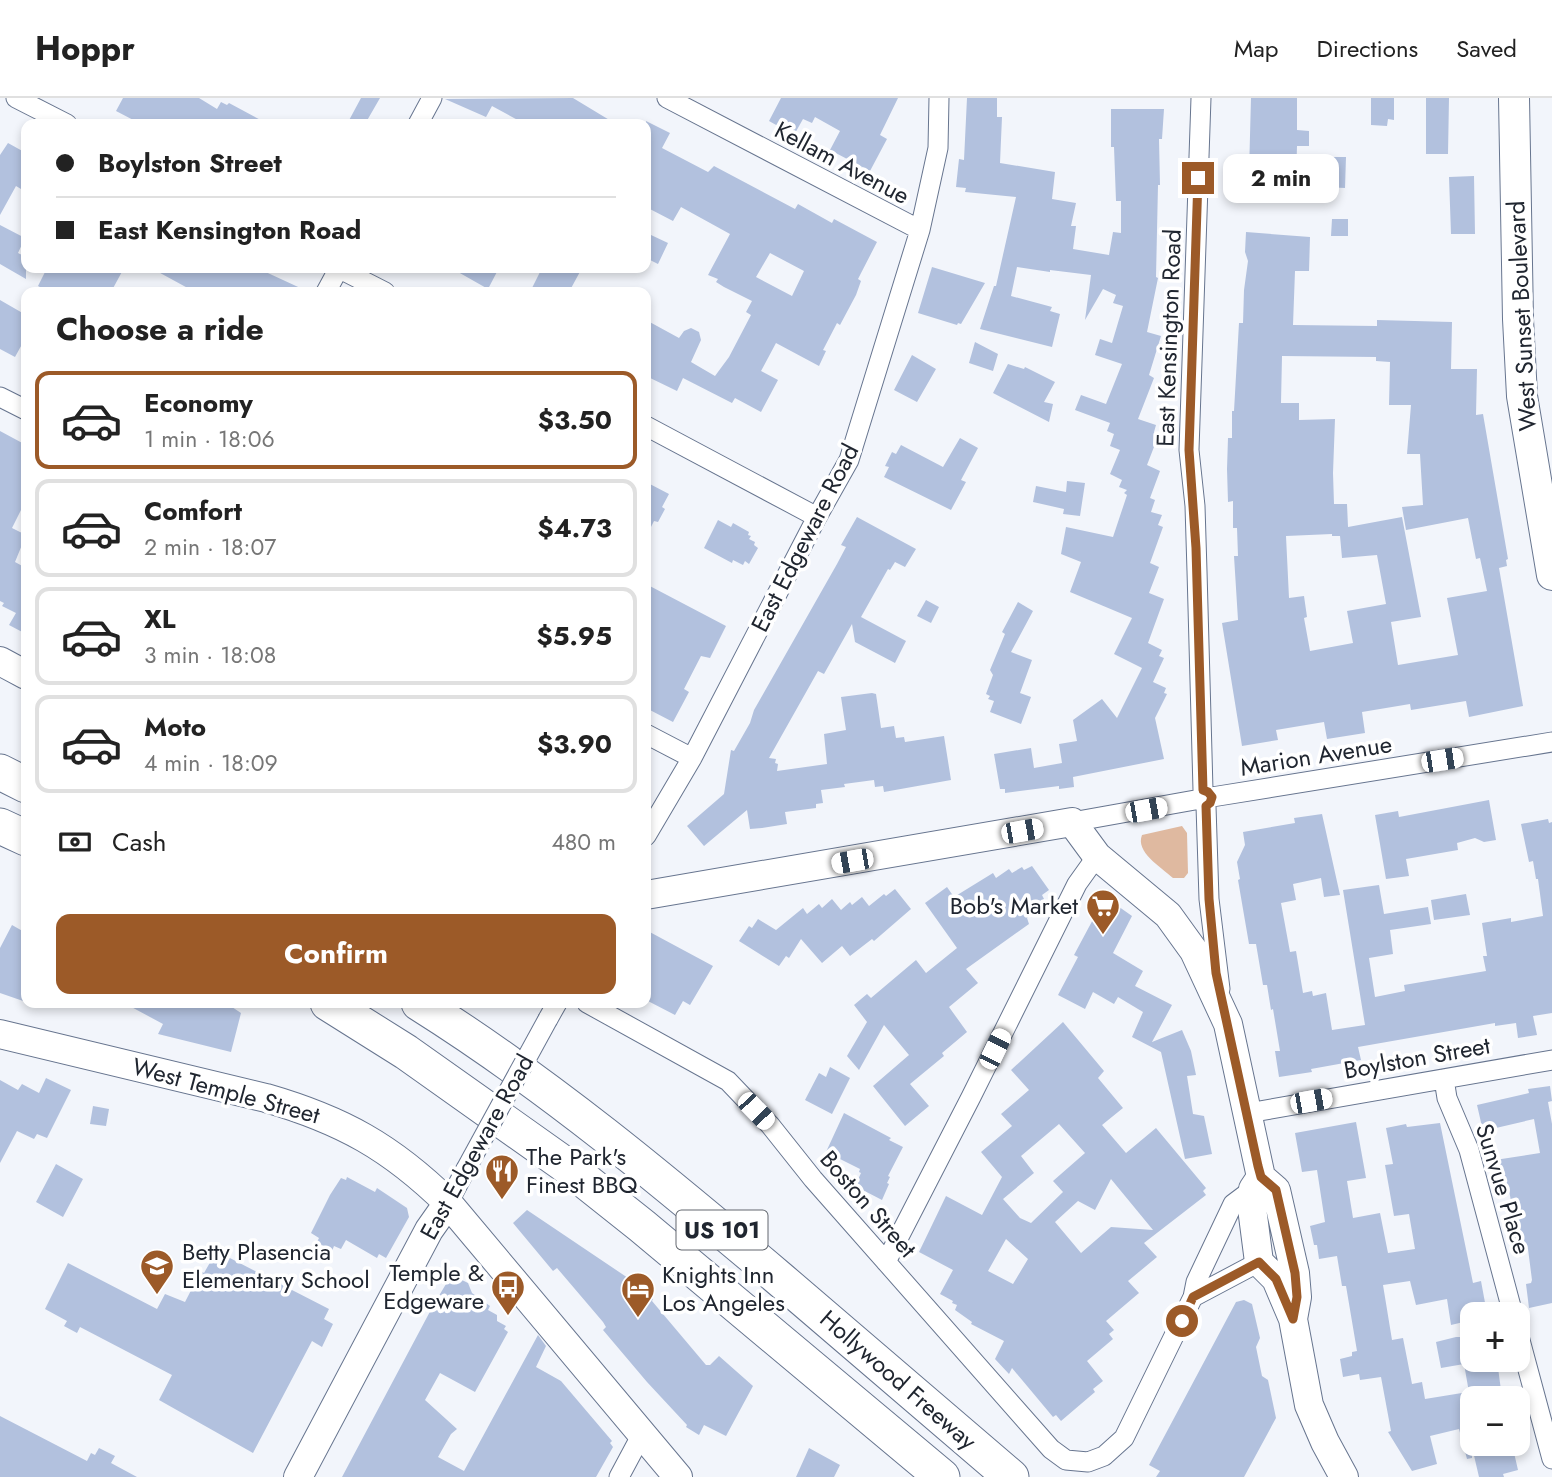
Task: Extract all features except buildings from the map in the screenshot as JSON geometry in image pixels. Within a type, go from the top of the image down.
[{"type":"highway","points":[[0,772],[21,782]]},
{"type":"highway","points":[[0,826],[21,836]]},
{"type":"highway","name":"Hollywood Freeway","points":[[336,1008],[428,1067],[564,1164],[942,1477]]},
{"type":"highway","name":"Hollywood Freeway","points":[[426,1008],[562,1103],[673,1189],[1011,1477]]},
{"type":"main road","name":"West Sunset Boulevard","points":[[1514,98],[1522,396],[1552,575]]},
{"type":"street","points":[[16,98],[57,119]]},
{"type":"street","points":[[421,119],[432,98]]},
{"type":"street","name":"Kellam Avenue","points":[[667,98],[920,230]]},
{"type":"street","name":"East Edgeware Road","points":[[651,828],[692,758],[849,460],[920,230],[938,148],[939,98]]},
{"type":"street","name":"East Kensington Road","points":[[1201,98],[1189,450],[1197,559],[1209,899],[1216,973],[1228,1024]]},
{"type":"street","points":[[349,273],[375,287]]},
{"type":"street","points":[[0,397],[21,408]]},
{"type":"street","points":[[651,429],[817,517]]},
{"type":"street","points":[[0,661],[21,672]]},
{"type":"street","points":[[651,737],[692,758]]},
{"type":"street","name":"Marion Avenue","points":[[1072,822],[1552,742]]},
{"type":"street","points":[[651,894],[1072,822],[1097,856],[1168,915],[1194,951],[1228,1024],[1248,1113],[1257,1183],[1252,1208],[1259,1262],[1276,1279],[1293,1319],[1309,1405],[1344,1477]]},
{"type":"street","points":[[886,1262],[1077,884],[1097,856]]},
{"type":"street","name":"Boston Street","points":[[596,1008],[728,1082],[770,1125],[813,1179],[1051,1449],[1066,1460],[1088,1462],[1104,1456],[1124,1438],[1193,1297]]},
{"type":"street","name":"East Edgeware Road","points":[[298,1477],[429,1230],[447,1203],[553,1011]]},
{"type":"street","name":"West Temple Street","points":[[0,1034],[266,1098],[320,1115],[362,1135],[392,1154],[447,1203],[678,1477]]},
{"type":"street","name":"Boylston Street","points":[[1248,1113],[1552,1060]]},
{"type":"street","name":"Sunvue Place","points":[[1444,1079],[1447,1098],[1469,1150],[1510,1302]]},
{"type":"street","points":[[1193,1297],[1196,1282],[1233,1204],[1257,1183]]},
{"type":"street","points":[[1257,1183],[1276,1190],[1295,1273],[1297,1297],[1293,1319]]},
{"type":"street","points":[[1193,1297],[1259,1262]]},
{"type":"street","points":[[1529,1372],[1552,1459]]},
{"type":"street","points":[[619,1477],[642,1434]]},
{"type":"shaded area","points":[[1182,826],[1187,833],[1188,873],[1184,878],[1173,878],[1150,859],[1142,847],[1142,835]]},
{"type":"place","name":"Bob's Market","points":[[1103,936]]},
{"type":"place","name":"The Park's Finest BBQ","points":[[502,1201]]},
{"type":"place","name":"Betty Plasencia Elementary School","points":[[157,1296]]},
{"type":"place","name":"Temple & Edgeware","points":[[508,1317]]},
{"type":"place","name":"Knights Inn Los Angeles","points":[[638,1319]]},
{"type":"route","points":[[1182,1321],[1193,1297],[1259,1262],[1276,1279],[1293,1319],[1297,1297],[1295,1273],[1276,1190],[1261,1177],[1258,1166],[1216,973],[1209,899],[1206,806],[1212,797],[1203,790],[1195,506],[1189,450],[1198,178]]}]
